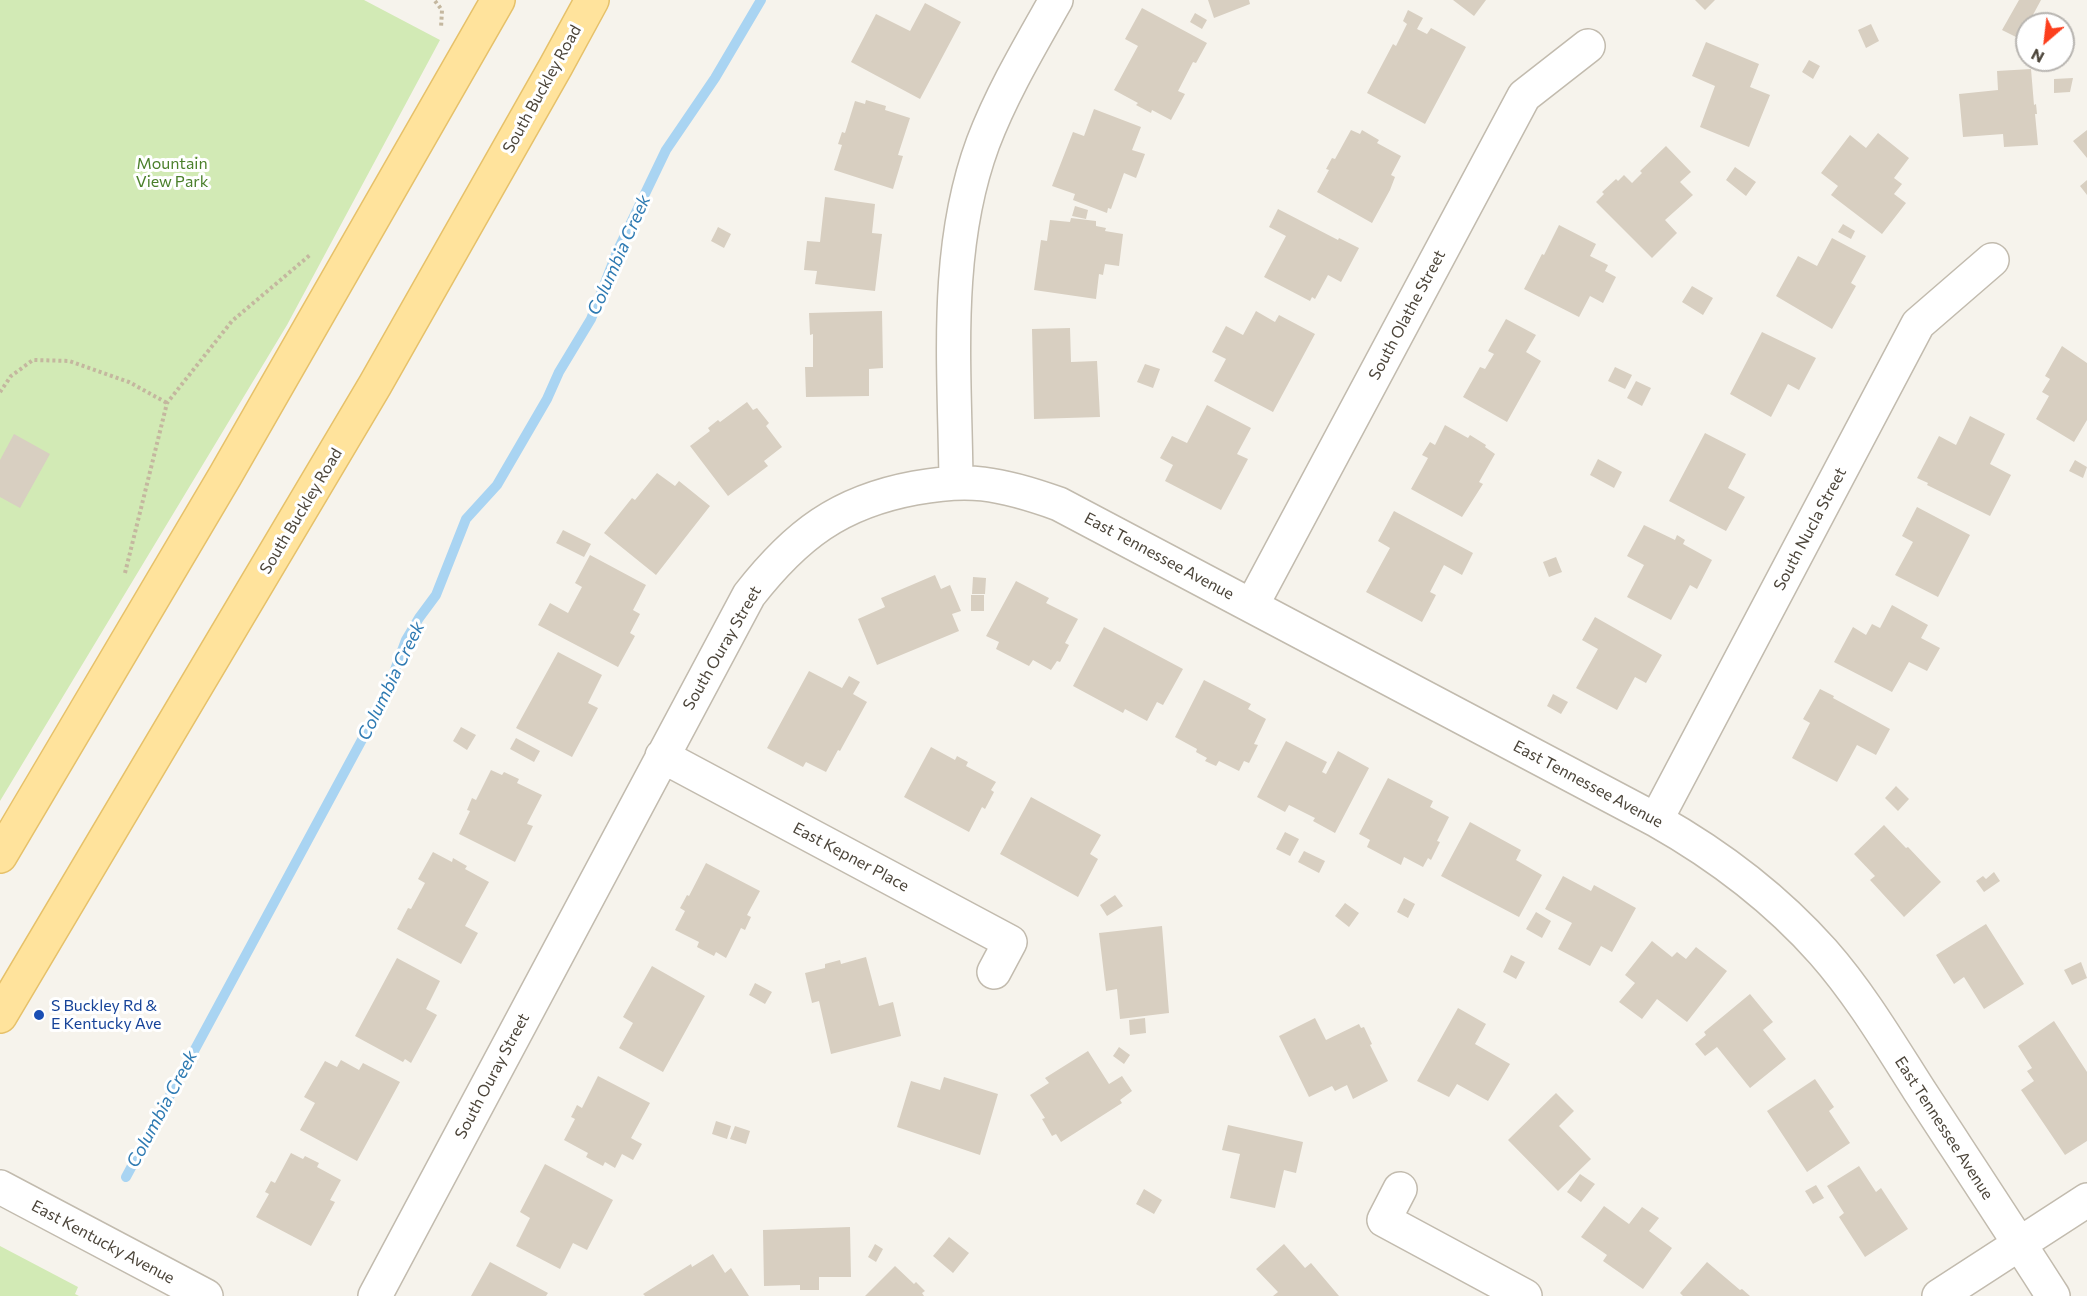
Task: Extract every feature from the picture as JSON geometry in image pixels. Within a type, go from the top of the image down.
[{"type":"main road","points":[[0,856],[225,476],[497,0]]},
{"type":"main road","name":"South Buckley Road","points":[[0,1016],[375,385],[592,0]]},
{"type":"street","points":[[956,483],[954,288],[963,215],[983,143],[1009,86],[1056,0]]},
{"type":"street","name":"South Olathe Street","points":[[1252,605],[1524,96],[1588,46]]},
{"type":"street","name":"South Nucla Street","points":[[1656,820],[1918,324],[1992,260]]},
{"type":"street","name":"East Tennessee Avenue","points":[[956,483],[982,484],[1021,491],[1059,504],[1656,820],[1734,869],[1781,908],[1824,953],[1873,1018],[2053,1296]]},
{"type":"street","name":"South Ouray Street","points":[[375,1296],[749,595],[774,563],[803,537],[836,514],[885,494],[937,484],[956,483]]},
{"type":"street","name":"East Kepner Place","points":[[662,756],[1010,942],[994,972]]},
{"type":"street","name":"East Kentucky Avenue","points":[[0,1187],[206,1296]]},
{"type":"street","points":[[1400,1189],[1384,1220],[1525,1296]]},
{"type":"street","points":[[1939,1296],[2087,1200]]},
{"type":"path","points":[[435,1],[442,10],[442,27],[436,37]]},
{"type":"path","points":[[122,580],[129,562],[167,403],[232,321],[309,256],[315,248]]},
{"type":"path","points":[[0,392],[10,376],[33,360],[69,361],[129,381],[167,403]]},
{"type":"green space","name":"Mountain View Park","points":[[0,0],[364,0],[440,40],[287,325],[0,801]]},
{"type":"green space","points":[[0,1246],[78,1287],[75,1294],[79,1296],[0,1296]]},
{"type":"building","points":[[1208,0],[1249,0],[1250,4],[1214,18]]},
{"type":"building","points":[[1453,0],[1486,0],[1474,16]]},
{"type":"building","points":[[1695,0],[1715,0],[1705,10]]},
{"type":"building","points":[[2019,0],[2041,0],[2035,12],[2015,12],[2015,36],[2002,30]]},
{"type":"building","points":[[925,3],[961,22],[920,99],[851,62],[876,14],[910,31]]},
{"type":"building","points":[[1142,8],[1207,43],[1196,63],[1193,62],[1178,91],[1185,94],[1171,120],[1152,110],[1151,113],[1114,90],[1138,46],[1125,39]]},
{"type":"building","points":[[1408,10],[1423,18],[1417,29],[1427,34],[1431,28],[1466,47],[1425,124],[1367,93],[1393,44],[1396,46],[1407,24],[1403,21]]},
{"type":"building","points":[[1195,13],[1207,20],[1202,29],[1190,22]]},
{"type":"building","points":[[1871,24],[1879,41],[1866,48],[1858,30]]},
{"type":"building","points":[[1706,42],[1759,64],[1750,87],[1770,95],[1749,147],[1700,127],[1715,86],[1692,76]]},
{"type":"building","points":[[1809,60],[1820,66],[1813,79],[1802,72]]},
{"type":"building","points":[[1997,71],[2031,72],[2037,114],[2035,114],[2038,145],[2004,147],[2003,134],[1963,137],[1959,94],[1998,90]]},
{"type":"building","points":[[2073,78],[2070,92],[2054,93],[2054,79]]},
{"type":"building","points":[[866,100],[886,106],[885,110],[910,118],[898,155],[903,156],[893,189],[834,170],[842,145],[838,144],[842,132],[845,133],[855,101],[865,104]]},
{"type":"building","points":[[1094,109],[1141,127],[1132,150],[1145,154],[1136,178],[1124,173],[1111,209],[1108,208],[1107,213],[1073,200],[1075,194],[1052,186],[1073,132],[1084,136]]},
{"type":"building","points":[[1351,130],[1360,134],[1362,130],[1379,140],[1377,143],[1401,156],[1391,175],[1395,177],[1390,190],[1372,223],[1317,192],[1329,170],[1326,169],[1332,158],[1335,159]]},
{"type":"building","points":[[2087,130],[2087,158],[2073,141]]},
{"type":"building","points":[[1878,133],[1909,158],[1894,178],[1902,184],[1894,194],[1906,203],[1882,234],[1831,195],[1838,186],[1821,173],[1850,135],[1866,148]]},
{"type":"building","points":[[1666,146],[1691,172],[1680,182],[1693,195],[1665,220],[1677,233],[1652,258],[1596,202],[1604,194],[1602,192],[1616,179],[1618,181],[1624,175],[1632,183],[1642,173],[1640,171]]},
{"type":"building","points":[[1735,167],[1756,182],[1746,196],[1726,180]]},
{"type":"building","points":[[2087,180],[2087,195],[2080,186]]},
{"type":"building","points":[[825,197],[875,204],[872,233],[882,234],[875,291],[815,284],[817,271],[804,270],[807,241],[820,242]]},
{"type":"building","points":[[1075,206],[1088,210],[1086,219],[1072,216]]},
{"type":"building","points":[[1278,209],[1338,240],[1339,238],[1359,248],[1341,282],[1328,275],[1315,299],[1312,297],[1310,301],[1264,277],[1286,236],[1269,227]]},
{"type":"building","points":[[1071,218],[1096,221],[1096,226],[1106,228],[1105,231],[1123,234],[1119,266],[1105,264],[1103,275],[1099,274],[1096,299],[1034,290],[1041,240],[1047,241],[1050,220],[1070,222]]},
{"type":"building","points":[[1843,224],[1855,231],[1851,239],[1838,232]]},
{"type":"building","points":[[1559,225],[1596,244],[1590,256],[1608,265],[1605,271],[1616,277],[1603,303],[1590,296],[1579,317],[1524,289]]},
{"type":"building","points":[[718,227],[731,234],[724,248],[711,241]]},
{"type":"building","points":[[1832,238],[1866,256],[1851,283],[1856,286],[1832,329],[1776,296],[1798,256],[1817,266]]},
{"type":"building","points":[[1692,286],[1713,298],[1703,315],[1682,302]]},
{"type":"building","points":[[882,311],[883,368],[869,369],[869,396],[806,397],[805,367],[813,367],[813,334],[810,335],[809,313]]},
{"type":"building","points":[[1256,311],[1275,322],[1279,315],[1315,334],[1273,412],[1214,381],[1226,359],[1212,352],[1226,326],[1243,335]]},
{"type":"building","points":[[1506,319],[1536,335],[1526,352],[1541,361],[1507,422],[1463,397],[1480,367],[1485,369],[1494,354],[1488,351]]},
{"type":"building","points":[[1070,328],[1071,362],[1097,361],[1100,417],[1034,419],[1032,329]]},
{"type":"building","points":[[1762,332],[1816,358],[1799,390],[1788,384],[1771,417],[1730,394]]},
{"type":"building","points":[[2062,346],[2087,363],[2087,420],[2074,442],[2036,419],[2049,396],[2042,392],[2050,379],[2045,376]]},
{"type":"building","points":[[1145,364],[1160,369],[1153,388],[1137,382]]},
{"type":"building","points":[[1615,367],[1632,375],[1625,389],[1608,381]]},
{"type":"building","points":[[1636,381],[1651,388],[1642,406],[1627,398]]},
{"type":"building","points":[[747,402],[753,410],[757,408],[769,423],[766,426],[782,447],[764,461],[768,466],[728,496],[690,446],[710,431],[708,428],[718,420],[720,422]]},
{"type":"building","points":[[1207,405],[1251,428],[1237,454],[1248,459],[1221,510],[1165,481],[1173,465],[1160,458],[1172,436],[1187,443]]},
{"type":"building","points":[[1970,416],[2005,434],[1990,464],[2011,475],[1990,516],[1917,478],[1939,436],[1956,445]]},
{"type":"building","points":[[1445,425],[1468,438],[1470,435],[1495,454],[1479,482],[1483,484],[1462,517],[1411,489],[1428,458],[1422,455],[1430,442],[1435,445]]},
{"type":"building","points":[[1705,433],[1746,454],[1728,488],[1745,497],[1726,531],[1669,501]]},
{"type":"building","points":[[14,434],[50,454],[20,508],[0,497],[0,460]]},
{"type":"building","points":[[1598,459],[1622,472],[1614,488],[1590,475]]},
{"type":"building","points":[[2075,460],[2087,467],[2083,478],[2069,471]]},
{"type":"building","points":[[657,473],[675,486],[679,481],[710,506],[656,575],[604,533],[632,498],[635,500]]},
{"type":"building","points":[[1917,507],[1970,535],[1938,597],[1895,575],[1913,542],[1902,536]]},
{"type":"building","points":[[1394,511],[1473,553],[1462,575],[1444,565],[1430,592],[1436,595],[1422,622],[1366,592],[1390,548],[1378,541]]},
{"type":"building","points":[[1644,525],[1675,540],[1677,535],[1685,540],[1683,544],[1712,560],[1697,589],[1690,585],[1671,620],[1627,597],[1644,565],[1627,556]]},
{"type":"building","points":[[563,530],[591,544],[584,557],[556,543]]},
{"type":"building","points":[[590,555],[646,585],[633,610],[640,614],[630,633],[635,636],[618,667],[538,625],[550,603],[568,613],[582,587],[575,583]]},
{"type":"building","points":[[1556,557],[1562,572],[1549,577],[1543,562]]},
{"type":"building","points":[[935,575],[941,589],[950,585],[961,611],[952,614],[959,631],[877,665],[858,619],[885,607],[881,598]]},
{"type":"building","points":[[973,577],[986,578],[985,594],[972,594]]},
{"type":"building","points":[[1016,581],[1049,598],[1046,603],[1078,619],[1065,643],[1069,645],[1060,662],[1057,661],[1051,670],[1033,660],[1029,666],[996,649],[999,642],[986,636]]},
{"type":"building","points":[[971,595],[984,595],[984,611],[971,611]]},
{"type":"building","points":[[1892,605],[1928,625],[1921,638],[1940,648],[1927,671],[1909,662],[1892,692],[1834,662],[1853,627],[1866,635],[1872,624],[1880,628]]},
{"type":"building","points":[[1595,617],[1662,655],[1646,683],[1635,677],[1617,710],[1576,688],[1598,649],[1582,640]]},
{"type":"building","points":[[1104,627],[1183,669],[1163,705],[1157,702],[1147,721],[1125,709],[1123,713],[1073,686]]},
{"type":"building","points":[[558,652],[602,675],[588,703],[598,708],[572,757],[516,728]]},
{"type":"building","points":[[809,671],[842,688],[849,676],[860,682],[853,694],[867,702],[826,772],[806,762],[803,767],[767,748]]},
{"type":"building","points":[[1204,680],[1251,704],[1248,709],[1266,719],[1254,744],[1258,745],[1249,763],[1244,761],[1239,771],[1219,761],[1216,766],[1205,761],[1207,758],[1196,752],[1197,749],[1175,737]]},
{"type":"building","points":[[1820,689],[1890,729],[1876,755],[1857,745],[1837,782],[1792,758],[1810,723],[1803,719]]},
{"type":"building","points":[[1553,694],[1568,702],[1561,714],[1547,706]]},
{"type":"building","points":[[461,727],[476,735],[467,750],[453,741]]},
{"type":"building","points":[[516,738],[540,751],[534,762],[510,749]]},
{"type":"building","points":[[1286,741],[1327,762],[1322,772],[1326,774],[1338,751],[1369,768],[1335,833],[1313,821],[1315,818],[1289,805],[1285,812],[1257,797]]},
{"type":"building","points":[[931,747],[955,760],[957,756],[968,762],[966,766],[996,782],[991,790],[994,792],[985,809],[982,807],[969,832],[904,797]]},
{"type":"building","points":[[491,770],[502,775],[504,772],[519,779],[517,783],[542,795],[527,824],[533,826],[515,862],[459,834],[470,811],[467,810],[472,798],[476,800]]},
{"type":"building","points":[[1388,778],[1433,801],[1430,807],[1449,817],[1437,841],[1440,842],[1431,860],[1428,858],[1423,867],[1404,857],[1401,865],[1367,847],[1370,840],[1359,834]]},
{"type":"building","points":[[1896,786],[1909,799],[1898,811],[1885,798]]},
{"type":"building","points":[[1031,797],[1101,835],[1090,854],[1098,859],[1078,897],[1000,854]]},
{"type":"building","points":[[1470,822],[1521,850],[1516,860],[1542,875],[1519,917],[1441,876]]},
{"type":"building","points":[[1884,825],[1941,882],[1904,917],[1870,880],[1875,876],[1854,854]]},
{"type":"building","points":[[1285,832],[1299,839],[1290,856],[1276,849]]},
{"type":"building","points":[[1304,851],[1325,861],[1319,873],[1298,862]]},
{"type":"building","points":[[433,852],[452,862],[453,858],[467,866],[465,869],[489,882],[465,926],[478,933],[461,964],[397,929],[425,883],[418,879]]},
{"type":"building","points":[[706,863],[760,891],[747,915],[751,917],[745,930],[741,928],[726,958],[716,952],[714,956],[697,947],[699,942],[675,930],[685,911],[680,908]]},
{"type":"building","points":[[1994,872],[2000,881],[1984,892],[1976,881],[1983,876],[1986,879]]},
{"type":"building","points":[[1563,876],[1591,891],[1594,885],[1636,908],[1612,952],[1601,946],[1590,966],[1558,949],[1572,923],[1545,909]]},
{"type":"building","points":[[1115,895],[1123,906],[1107,916],[1100,905]]},
{"type":"building","points":[[1404,898],[1415,904],[1408,918],[1397,912]]},
{"type":"building","points":[[1345,903],[1359,913],[1349,927],[1335,916]]},
{"type":"building","points":[[1536,912],[1551,921],[1542,938],[1526,929]]},
{"type":"building","points":[[1986,924],[2024,984],[1984,1009],[1964,977],[1954,984],[1936,955]]},
{"type":"building","points":[[1162,926],[1169,1013],[1120,1019],[1117,989],[1106,991],[1099,933]]},
{"type":"building","points":[[1652,941],[1672,957],[1677,952],[1686,959],[1696,947],[1727,971],[1687,1022],[1657,999],[1642,1019],[1619,1002],[1635,983],[1625,975]]},
{"type":"building","points":[[1511,955],[1525,962],[1516,979],[1503,972]]},
{"type":"building","points":[[866,957],[879,1006],[893,1002],[901,1036],[831,1054],[819,1001],[812,1003],[805,973],[825,968],[825,964],[840,960],[841,964]]},
{"type":"building","points":[[397,958],[440,981],[426,1009],[437,1015],[411,1063],[405,1059],[403,1062],[355,1036]]},
{"type":"building","points":[[2081,962],[2087,978],[2072,985],[2064,970]]},
{"type":"building","points":[[652,966],[705,996],[663,1072],[619,1048],[633,1023],[623,1017]]},
{"type":"building","points":[[755,983],[772,992],[765,1004],[749,995]]},
{"type":"building","points":[[1750,994],[1773,1022],[1763,1030],[1786,1059],[1750,1088],[1717,1047],[1705,1056],[1695,1044],[1706,1035],[1704,1032]]},
{"type":"building","points":[[1458,1008],[1486,1024],[1475,1044],[1510,1064],[1488,1101],[1457,1084],[1449,1097],[1417,1081]]},
{"type":"building","points":[[1145,1018],[1146,1033],[1130,1035],[1129,1020]]},
{"type":"building","points":[[1315,1018],[1326,1040],[1359,1024],[1361,1028],[1364,1027],[1372,1044],[1370,1045],[1388,1081],[1353,1099],[1347,1085],[1335,1091],[1332,1086],[1309,1097],[1279,1036]]},
{"type":"building","points":[[2054,1021],[2087,1072],[2087,1141],[2065,1155],[2021,1090],[2034,1081],[2027,1071],[2032,1068],[2018,1046]]},
{"type":"building","points":[[1119,1047],[1130,1055],[1124,1064],[1113,1056]]},
{"type":"building","points":[[1088,1051],[1109,1084],[1122,1076],[1132,1091],[1120,1100],[1122,1103],[1061,1142],[1056,1134],[1052,1136],[1042,1119],[1045,1118],[1030,1095],[1049,1083],[1045,1078]]},
{"type":"building","points":[[341,1060],[359,1070],[363,1063],[400,1082],[357,1161],[300,1130],[315,1103],[304,1097],[325,1061],[337,1067]]},
{"type":"building","points":[[598,1076],[650,1103],[631,1138],[642,1144],[633,1160],[622,1154],[615,1168],[605,1162],[603,1166],[586,1157],[588,1153],[564,1140],[575,1119],[571,1117],[577,1105],[582,1108]]},
{"type":"building","points":[[944,1077],[998,1094],[980,1155],[897,1127],[911,1081],[940,1090]]},
{"type":"building","points":[[1815,1079],[1834,1107],[1829,1111],[1850,1143],[1807,1172],[1767,1111]]},
{"type":"building","points":[[1556,1093],[1574,1111],[1559,1126],[1591,1159],[1558,1191],[1508,1140]]},
{"type":"building","points":[[716,1121],[731,1126],[727,1139],[712,1134]]},
{"type":"building","points":[[1228,1125],[1303,1142],[1296,1173],[1284,1170],[1275,1208],[1230,1198],[1240,1154],[1222,1150]]},
{"type":"building","points":[[735,1126],[750,1131],[746,1144],[730,1139]]},
{"type":"building","points":[[291,1153],[303,1159],[305,1156],[319,1163],[317,1167],[341,1180],[330,1200],[335,1202],[311,1246],[256,1217],[269,1194],[265,1192],[271,1181],[275,1183]]},
{"type":"building","points":[[545,1164],[613,1200],[587,1250],[573,1243],[560,1269],[516,1246],[530,1218],[520,1212]]},
{"type":"building","points":[[1859,1166],[1876,1192],[1881,1188],[1908,1229],[1865,1257],[1839,1217],[1844,1213],[1827,1186]]},
{"type":"building","points":[[1580,1174],[1595,1184],[1581,1202],[1567,1192]]},
{"type":"building","points":[[1816,1185],[1824,1198],[1813,1204],[1805,1191]]},
{"type":"building","points":[[1144,1189],[1162,1200],[1154,1214],[1136,1204]]},
{"type":"building","points":[[1604,1206],[1629,1224],[1642,1207],[1659,1218],[1649,1231],[1672,1248],[1643,1289],[1603,1261],[1607,1255],[1581,1237]]},
{"type":"building","points":[[850,1227],[851,1277],[819,1277],[819,1290],[800,1290],[800,1285],[764,1286],[763,1230]]},
{"type":"building","points":[[949,1237],[969,1253],[953,1273],[933,1256]]},
{"type":"building","points":[[875,1244],[883,1249],[876,1262],[868,1257]]},
{"type":"building","points":[[1284,1244],[1305,1268],[1311,1263],[1339,1296],[1273,1296],[1278,1292],[1256,1269]]},
{"type":"building","points":[[713,1254],[725,1273],[731,1268],[749,1296],[645,1296],[643,1294],[691,1264],[692,1267]]},
{"type":"building","points":[[490,1262],[548,1293],[546,1296],[471,1296]]},
{"type":"building","points":[[1707,1262],[1750,1296],[1683,1296],[1680,1293]]},
{"type":"building","points":[[895,1266],[925,1291],[922,1293],[924,1296],[865,1296]]},
{"type":"waterway","name":"Columbia Creek","points":[[126,1177],[385,697],[406,640],[436,595],[466,519],[497,485],[547,399],[559,372],[591,319],[617,252],[666,150],[715,78],[761,0]]},
{"type":"place","name":"S Buckley Rd & E Kentucky Ave","points":[[39,1015]]}]
